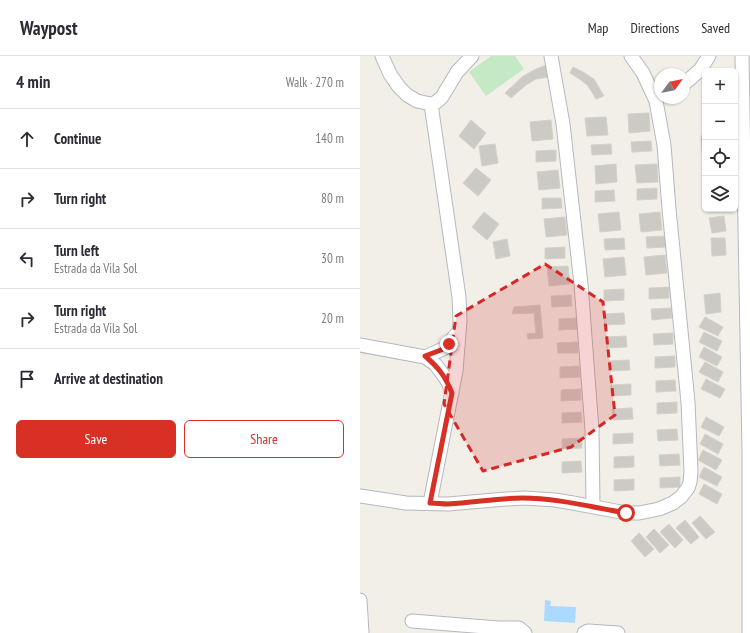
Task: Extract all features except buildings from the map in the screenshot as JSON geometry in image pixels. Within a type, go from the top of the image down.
[{"type":"street","points":[[382,56],[390,74],[407,95],[431,104],[435,103],[442,97],[457,72],[472,56]]},
{"type":"street","points":[[551,56],[565,140],[581,284],[592,430],[593,506]]},
{"type":"street","points":[[631,56],[654,92]]},
{"type":"street","points":[[690,79],[700,70],[709,56]]},
{"type":"street","points":[[742,56],[747,83],[749,633]]},
{"type":"street","points":[[430,503],[456,371],[460,330],[458,297],[431,104]]},
{"type":"street","points":[[360,496],[406,503],[448,504],[524,498],[555,500],[626,513],[639,513],[659,509],[673,503],[681,497],[688,488],[691,471],[688,402],[664,145],[659,104]]},
{"type":"street","points":[[425,356],[446,348],[460,330]]},
{"type":"street","points":[[360,345],[425,356],[435,364],[444,376],[452,393]]},
{"type":"street","points":[[360,600],[362,633]]},
{"type":"street","points":[[412,620],[498,628],[518,628],[525,633]]},
{"type":"street","points":[[584,633],[588,631],[618,633]]},
{"type":"highlighted area","points":[[545,264],[603,302],[615,415],[571,447],[483,471],[444,404],[456,316]]},
{"type":"green space","points":[[491,56],[515,56],[524,69],[486,96],[469,72]]},
{"type":"water","points":[[545,600],[551,601],[550,606],[576,607],[575,623],[544,621]]},
{"type":"route","points":[[449,344],[446,348],[425,356],[440,370],[448,382],[452,393],[430,503],[448,504],[524,498],[555,500],[626,513]]}]
